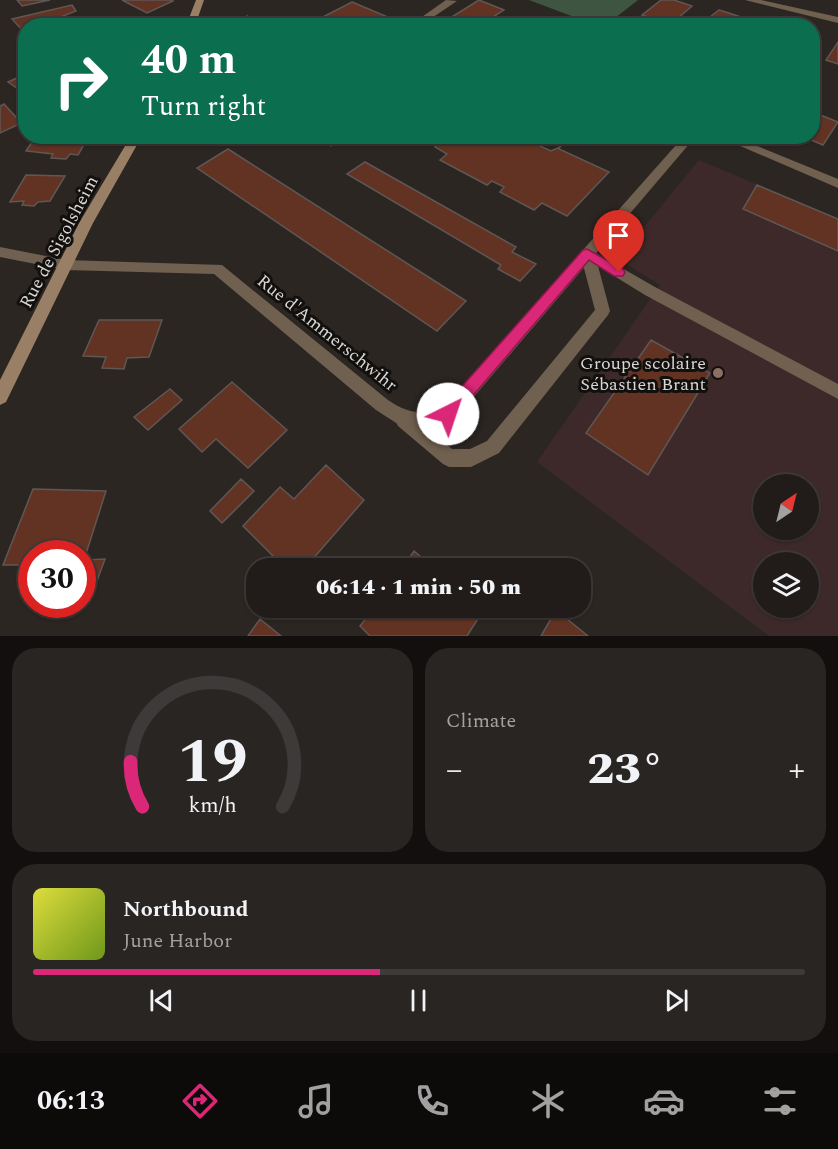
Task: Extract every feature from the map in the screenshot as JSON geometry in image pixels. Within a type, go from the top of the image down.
[{"type":"street","points":[[193,18],[200,0]]},
{"type":"street","points":[[426,18],[453,1],[450,0]]},
{"type":"street","points":[[749,0],[838,20]]},
{"type":"street","name":"Rue de Sigolsheim","points":[[0,398],[86,223],[132,144]]},
{"type":"street","points":[[404,420],[448,414],[684,144]]},
{"type":"street","points":[[741,144],[838,184]]},
{"type":"street","name":"Rue d'Ammerschwihr","points":[[0,252],[66,265],[218,269],[449,459],[471,458],[493,447],[603,311],[587,253]]},
{"type":"street","points":[[587,253],[650,291],[838,392]]},
{"type":"shaded area","name":"Groupe scolaire Sébastien Brant","points":[[699,160],[838,219],[838,636],[769,636],[537,462],[660,285],[618,259]]},
{"type":"green space","points":[[529,0],[638,0],[615,18],[577,18]]},
{"type":"building","points":[[17,0],[50,0],[22,6]]},
{"type":"building","points":[[122,0],[171,0],[173,1],[147,13]]},
{"type":"building","points":[[479,0],[504,10],[492,18],[450,18]]},
{"type":"building","points":[[661,0],[674,0],[692,6],[678,18],[650,18],[642,15]]},
{"type":"building","points":[[352,2],[390,18],[367,17],[321,18]]},
{"type":"building","points":[[72,5],[76,11],[58,18],[18,18],[18,26],[12,19]]},
{"type":"building","points":[[719,10],[744,18],[709,18]]},
{"type":"building","points":[[838,42],[838,64],[826,60]]},
{"type":"building","points":[[18,78],[18,89],[8,82]]},
{"type":"building","points":[[4,104],[16,117],[18,116],[18,125],[0,133],[0,106]]},
{"type":"building","points":[[820,115],[838,122],[823,145],[820,144]]},
{"type":"building","points":[[31,144],[84,144],[78,155],[70,154],[66,159],[51,158],[53,154],[26,151]]},
{"type":"building","points":[[439,144],[536,144],[551,151],[560,147],[559,149],[609,172],[567,216],[542,203],[534,210],[500,192],[504,187],[492,181],[487,185],[440,160],[447,154],[435,147]]},
{"type":"building","points":[[228,149],[466,301],[437,331],[197,168]]},
{"type":"building","points":[[365,162],[516,247],[512,252],[536,264],[520,281],[498,269],[501,265],[347,174]]},
{"type":"building","points":[[26,175],[65,176],[50,201],[38,202],[34,206],[22,205],[24,201],[10,202]]},
{"type":"building","points":[[757,185],[838,219],[838,251],[743,209]]},
{"type":"building","points":[[99,320],[162,320],[149,357],[127,358],[124,369],[102,368],[106,357],[83,356]]},
{"type":"building","points":[[651,340],[710,373],[648,475],[586,433]]},
{"type":"building","points":[[232,382],[287,430],[248,468],[216,439],[202,452],[179,429]]},
{"type":"building","points":[[170,389],[182,400],[148,430],[134,417]]},
{"type":"building","points":[[326,465],[364,500],[314,558],[275,558],[243,526],[280,487],[294,499]]},
{"type":"building","points":[[241,479],[254,491],[222,523],[210,511]]},
{"type":"building","points":[[33,489],[106,491],[90,540],[18,540],[18,565],[3,565]]},
{"type":"building","points":[[414,551],[422,558],[409,558]]},
{"type":"building","points":[[96,559],[105,559],[96,584]]},
{"type":"building","points":[[366,618],[479,618],[467,636],[370,636],[360,626]]},
{"type":"building","points":[[551,618],[566,618],[588,636],[541,636]]},
{"type":"building","points":[[260,619],[281,636],[248,636]]},
{"type":"place","name":"Groupe scolaire Sébastien Brant","points":[[718,373]]},
{"type":"route","points":[[448,414],[587,253],[619,272]]}]
